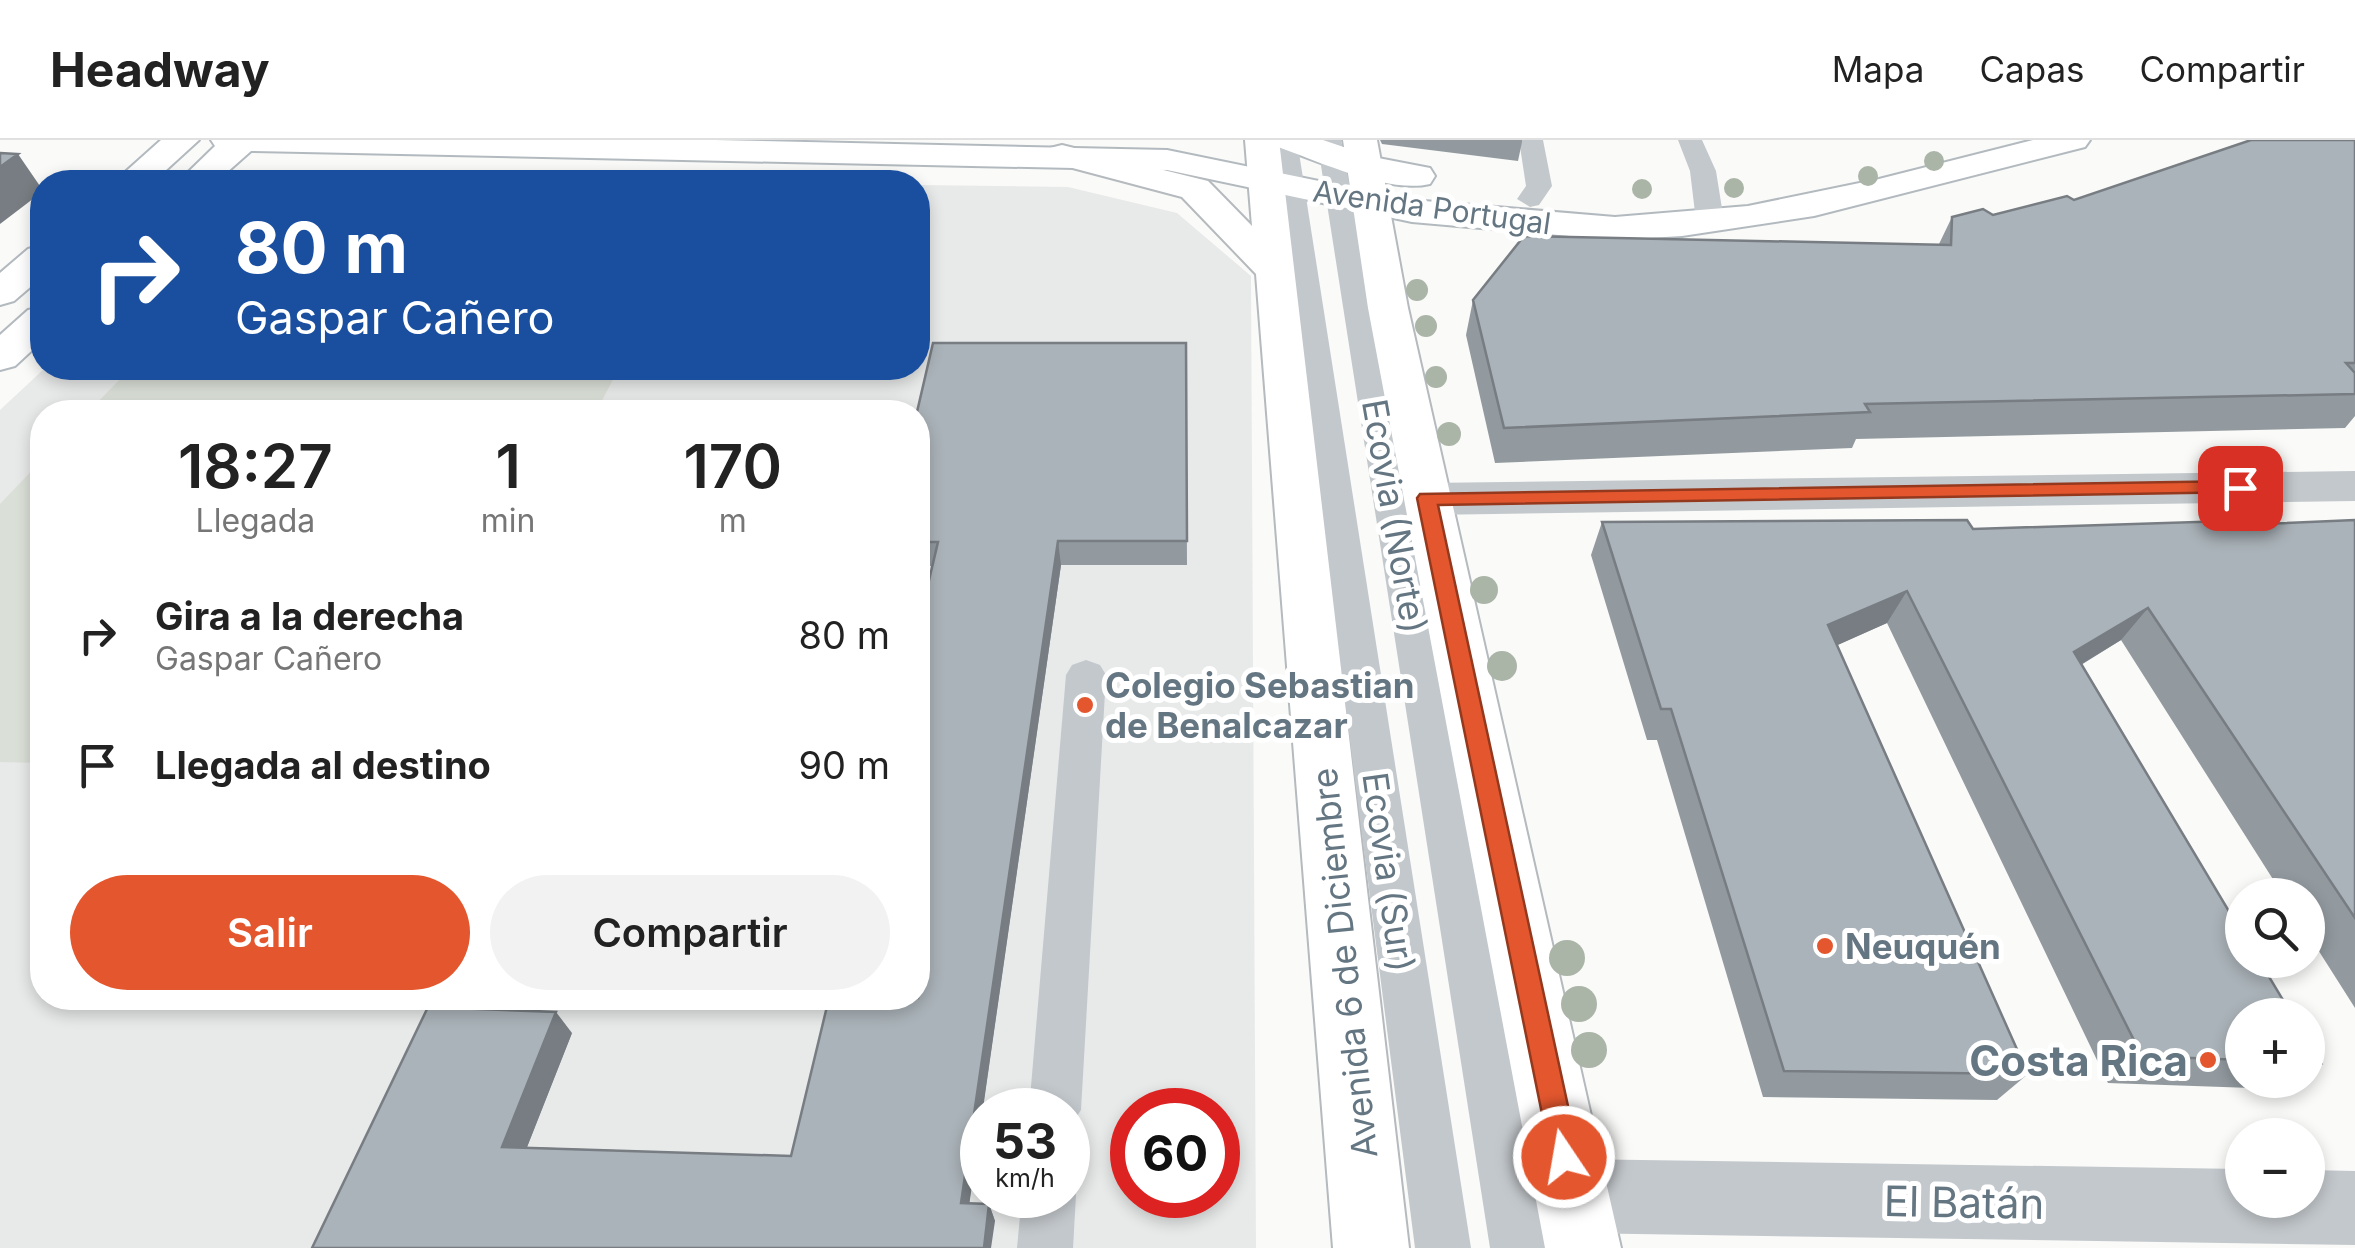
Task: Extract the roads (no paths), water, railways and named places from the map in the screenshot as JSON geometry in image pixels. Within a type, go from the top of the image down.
[{"type":"main road","points":[[146,170],[182,140]]},
{"type":"main road","name":"Avenida Portugal","points":[[228,140],[1194,162],[1347,149],[1530,199],[1707,212]]},
{"type":"main road","points":[[209,170],[243,140]]},
{"type":"main road","name":"Avenida Portugal","points":[[1279,157],[1357,201],[1554,226],[1857,194],[2073,140]]},
{"type":"main road","points":[[1062,156],[1195,189],[1278,274]]},
{"type":"main road","name":"Avenida 6 de Diciembre","points":[[1279,157],[1278,274],[1371,1248]]},
{"type":"main road","points":[[1357,201],[1388,308],[1578,1222]]},
{"type":"main road","points":[[0,293],[30,267]]},
{"type":"main road","points":[[0,357],[30,330]]},
{"type":"street","points":[[1427,498],[2355,486]]},
{"type":"street","name":"El Batán","points":[[1578,1222],[2355,1208]]},
{"type":"lane","points":[[1530,199],[1539,186],[1532,140]]},
{"type":"lane","points":[[1690,140],[1704,171],[1707,212]]},
{"type":"lane","name":"Ecovia (Norte)","points":[[1347,149],[1518,1248]]},
{"type":"lane","name":"Ecovia (Sur)","points":[[1279,157],[1443,1248]]},
{"type":"lane","points":[[1057,1088],[1086,675]]},
{"type":"lane","points":[[1046,1248],[1048,1218]]},
{"type":"place","name":"Colegio Sebastian de Benalcazar","points":[[1085,705]]},
{"type":"place","name":"Neuquén","points":[[1825,946]]},
{"type":"place","name":"Costa Rica","points":[[2208,1060]]}]
